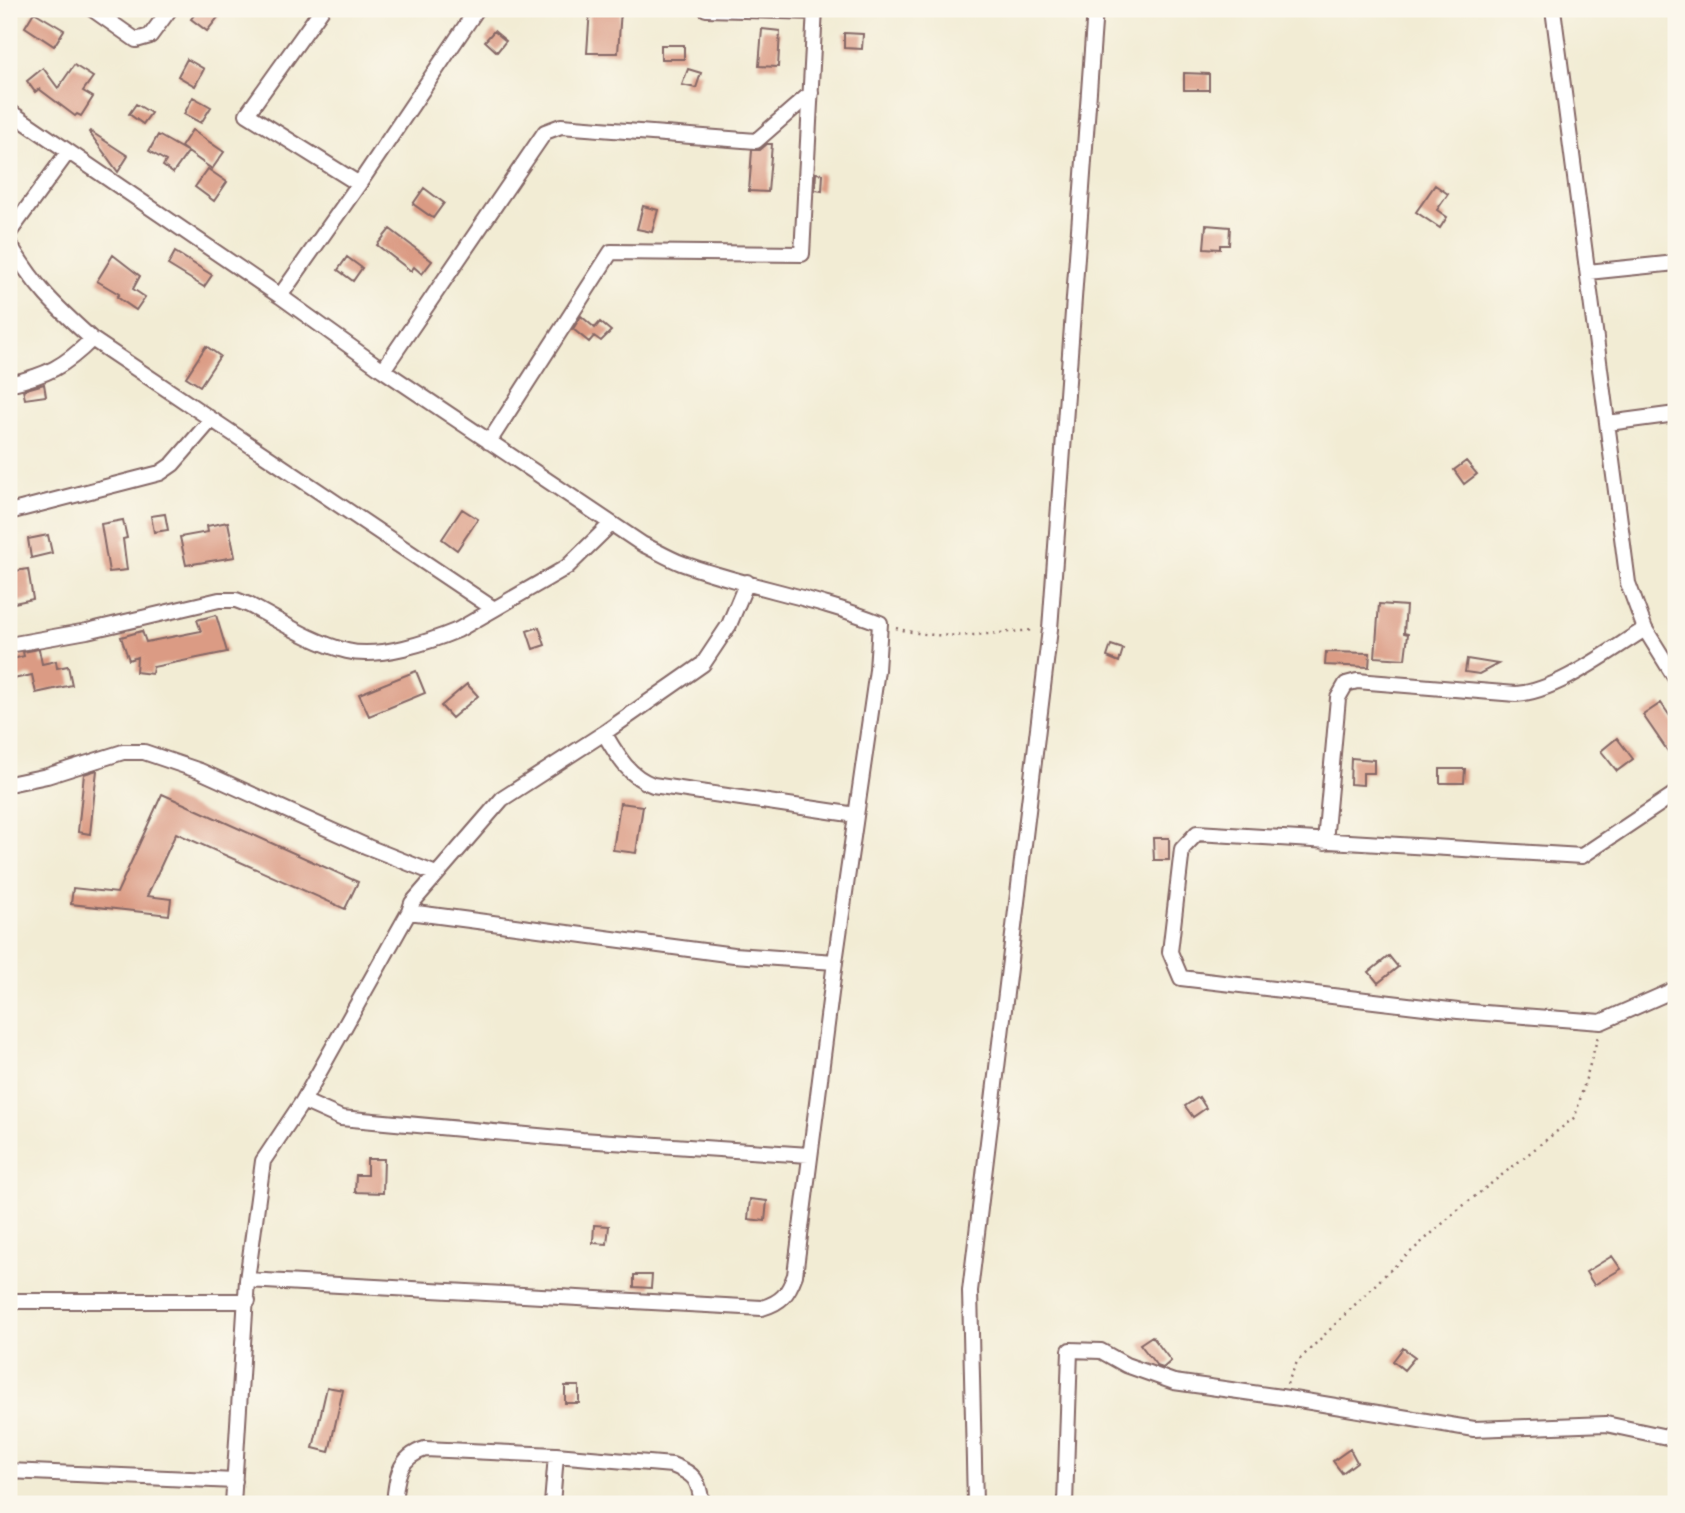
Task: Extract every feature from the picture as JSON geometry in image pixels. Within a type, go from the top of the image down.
[{"type":"street","points":[[92,9],[135,40],[150,36],[170,9]]},
{"type":"street","points":[[322,9],[247,114],[359,184]]},
{"type":"street","points":[[280,296],[477,9]]},
{"type":"street","points":[[489,442],[611,253],[802,254],[815,10],[706,9]]},
{"type":"street","points":[[975,1504],[970,1291],[1051,629],[1095,9]]},
{"type":"street","points":[[1553,9],[1626,572],[1645,629],[1676,679]]},
{"type":"street","points":[[383,370],[545,132],[561,126],[756,141],[811,93]]},
{"type":"street","points":[[9,111],[280,296],[383,370],[642,544],[678,562],[826,603],[880,623],[877,670],[835,962],[795,1275],[789,1292],[783,1299],[762,1308],[247,1280]]},
{"type":"street","points":[[9,233],[68,152]]},
{"type":"street","points":[[9,243],[35,284],[92,340],[494,609]]},
{"type":"street","points":[[1588,272],[1676,263]]},
{"type":"street","points":[[9,384],[29,380],[63,366],[92,340]]},
{"type":"street","points":[[1608,423],[1676,414]]},
{"type":"street","points":[[9,512],[160,473],[173,464],[211,420]]},
{"type":"street","points":[[9,645],[88,631],[219,600],[236,600],[330,646],[350,652],[383,652],[441,637],[494,609],[567,567],[611,524]]},
{"type":"street","points":[[233,1504],[248,1301],[247,1280],[263,1161],[303,1101],[412,903],[436,874],[502,799],[703,664],[729,625],[747,582]]},
{"type":"street","points":[[1325,842],[1338,698],[1346,684],[1357,681],[1530,693],[1548,688],[1645,629]]},
{"type":"street","points":[[604,733],[630,772],[653,785],[856,815]]},
{"type":"street","points":[[9,784],[47,776],[123,752],[144,752],[200,771],[368,847],[436,874]]},
{"type":"street","points":[[1676,793],[1582,856],[1197,833],[1182,849],[1170,952],[1181,978],[1458,1011],[1601,1022],[1676,989]]},
{"type":"street","points":[[409,912],[734,955],[835,962]]},
{"type":"street","points":[[303,1101],[341,1118],[582,1140],[809,1155]]},
{"type":"street","points":[[9,1301],[248,1301]]},
{"type":"street","points":[[1065,1504],[1070,1350],[1101,1351],[1126,1365],[1174,1382],[1474,1429],[1606,1424],[1676,1439]]},
{"type":"street","points":[[394,1504],[401,1468],[406,1458],[425,1448],[672,1465],[689,1471],[694,1477],[699,1486],[702,1504]]},
{"type":"street","points":[[552,1504],[556,1455]]},
{"type":"street","points":[[9,1471],[235,1480]]},
{"type":"path","points":[[880,623],[915,632],[947,636],[1051,629]]},
{"type":"path","points":[[1281,1397],[1297,1362],[1387,1273],[1459,1209],[1575,1117],[1601,1022]]},
{"type":"building","points":[[199,9],[209,9],[219,16],[207,31],[191,19]]},
{"type":"building","points":[[590,9],[621,9],[618,53],[587,53]]},
{"type":"building","points":[[34,12],[64,30],[54,46],[25,27]]},
{"type":"building","points":[[762,29],[780,31],[778,67],[759,66]]},
{"type":"building","points":[[494,31],[506,41],[497,52],[485,41]]},
{"type":"building","points":[[844,33],[863,34],[862,49],[844,48]]},
{"type":"building","points":[[661,45],[684,45],[684,59],[661,59]]},
{"type":"building","points":[[187,59],[204,69],[195,86],[178,76]]},
{"type":"building","points":[[74,65],[93,77],[83,91],[93,97],[81,116],[75,116],[39,89],[35,92],[27,81],[43,68],[58,88]]},
{"type":"building","points":[[688,69],[701,73],[696,88],[682,85]]},
{"type":"building","points":[[1184,73],[1209,74],[1209,90],[1184,90]]},
{"type":"building","points":[[193,97],[211,107],[201,123],[184,114]]},
{"type":"building","points":[[136,104],[151,113],[143,124],[129,114]]},
{"type":"building","points":[[192,130],[224,152],[212,169],[181,147]]},
{"type":"building","points":[[89,132],[128,156],[118,172]]},
{"type":"building","points":[[158,135],[188,152],[173,173],[163,166],[166,161],[149,151]]},
{"type":"building","points":[[767,144],[772,144],[768,192],[749,191],[752,150],[760,150]]},
{"type":"building","points":[[208,169],[227,182],[214,201],[195,187]]},
{"type":"building","points":[[816,173],[823,174],[822,191],[815,190]]},
{"type":"building","points":[[1435,185],[1448,194],[1437,210],[1447,217],[1440,228],[1416,212]]},
{"type":"building","points":[[424,188],[444,203],[433,218],[413,204]]},
{"type":"building","points":[[643,206],[658,210],[652,232],[637,229]]},
{"type":"building","points":[[1206,225],[1230,227],[1229,245],[1220,245],[1220,249],[1204,248]]},
{"type":"building","points":[[390,229],[432,261],[422,274],[414,267],[411,271],[377,245]]},
{"type":"building","points":[[175,252],[212,275],[204,287],[168,265]]},
{"type":"building","points":[[113,255],[140,276],[133,289],[145,297],[136,310],[117,297],[119,294],[97,281]]},
{"type":"building","points":[[347,257],[362,268],[353,281],[338,270]]},
{"type":"building","points":[[581,316],[595,328],[600,322],[611,331],[601,341],[594,336],[589,342],[573,329]]},
{"type":"building","points":[[206,346],[220,356],[200,386],[186,377]]},
{"type":"building","points":[[44,384],[46,396],[25,399],[23,390]]},
{"type":"building","points":[[1466,461],[1477,474],[1464,484],[1454,470]]},
{"type":"building","points":[[462,509],[478,519],[457,550],[442,539]]},
{"type":"building","points":[[165,514],[168,530],[154,532],[151,516]]},
{"type":"building","points":[[123,520],[127,538],[123,539],[127,570],[109,572],[101,524]]},
{"type":"building","points":[[228,522],[235,557],[186,565],[180,537],[208,532],[207,526]]},
{"type":"building","points":[[48,535],[52,553],[31,558],[28,539]]},
{"type":"building","points":[[28,569],[33,599],[14,603],[9,572]]},
{"type":"building","points":[[1379,604],[1406,606],[1404,633],[1408,634],[1405,659],[1375,657]]},
{"type":"building","points":[[216,615],[227,652],[153,667],[152,674],[136,672],[137,657],[129,660],[121,637],[142,631],[146,642],[201,631],[197,620]]},
{"type":"building","points":[[539,627],[545,645],[533,649],[527,631]]},
{"type":"building","points":[[1111,645],[1123,649],[1119,662],[1107,657]]},
{"type":"building","points":[[39,649],[42,664],[56,661],[57,668],[68,666],[72,685],[36,693],[32,675],[9,680],[9,660],[24,656],[23,652]]},
{"type":"building","points":[[1326,652],[1370,653],[1369,667],[1325,665]]},
{"type":"building","points":[[1467,659],[1498,664],[1479,674],[1465,672]]},
{"type":"building","points":[[416,671],[425,693],[369,716],[359,694]]},
{"type":"building","points":[[467,684],[478,696],[452,718],[441,706]]},
{"type":"building","points":[[1661,703],[1676,725],[1676,763],[1643,715]]},
{"type":"building","points":[[1617,738],[1633,759],[1617,771],[1601,751]]},
{"type":"building","points":[[1351,758],[1374,760],[1374,773],[1363,773],[1363,785],[1350,784]]},
{"type":"building","points":[[1440,769],[1465,769],[1464,783],[1440,783]]},
{"type":"building","points":[[97,770],[90,834],[78,832],[84,774]]},
{"type":"building","points":[[162,794],[358,882],[345,909],[176,833],[147,896],[171,899],[169,915],[71,904],[73,888],[117,893]]},
{"type":"building","points":[[620,803],[643,806],[636,853],[613,850]]},
{"type":"building","points":[[1153,838],[1169,838],[1169,860],[1154,860]]},
{"type":"building","points":[[1389,956],[1398,967],[1378,983],[1369,972]]},
{"type":"building","points":[[1199,1097],[1206,1108],[1193,1117],[1185,1106]]},
{"type":"building","points":[[367,1159],[384,1159],[383,1193],[355,1192],[356,1175],[367,1175]]},
{"type":"building","points":[[750,1199],[767,1201],[765,1221],[748,1219]]},
{"type":"building","points":[[594,1225],[609,1226],[607,1244],[593,1243]]},
{"type":"building","points":[[1612,1256],[1621,1269],[1594,1285],[1586,1272]]},
{"type":"building","points":[[634,1275],[652,1275],[651,1288],[634,1287]]},
{"type":"building","points":[[1152,1336],[1171,1361],[1163,1368],[1157,1366],[1140,1344]]},
{"type":"building","points":[[1403,1348],[1415,1357],[1404,1370],[1393,1361]]},
{"type":"building","points":[[565,1386],[579,1386],[579,1403],[565,1403]]},
{"type":"building","points":[[327,1387],[343,1390],[329,1452],[313,1448]]},
{"type":"building","points":[[1350,1449],[1357,1462],[1342,1473],[1333,1461]]}]
